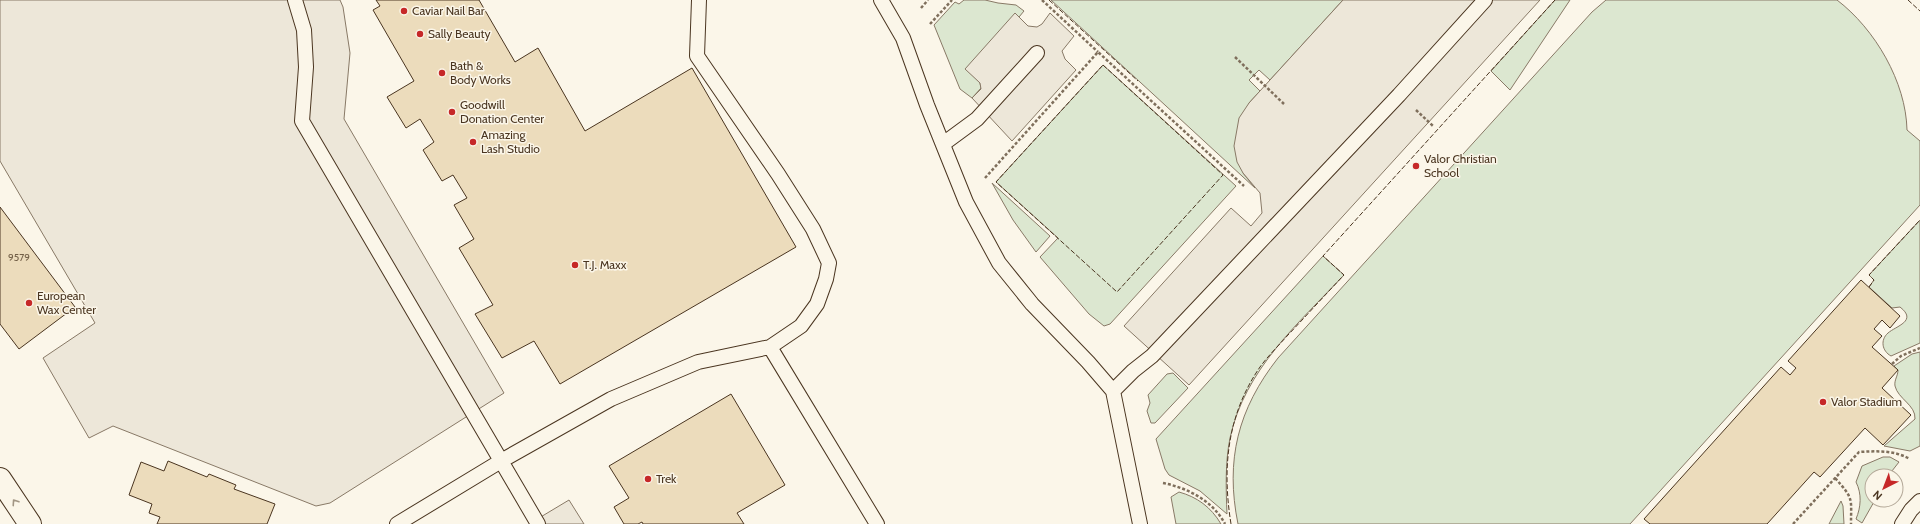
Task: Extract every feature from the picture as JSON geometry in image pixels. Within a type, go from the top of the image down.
[{"type":"main road","points":[[0,479],[30,524]]},
{"type":"lane","points":[[295,0],[304,30],[306,67],[302,121],[538,524]]},
{"type":"lane","points":[[397,524],[501,461],[610,399],[698,362],[770,346],[801,326],[817,304],[826,279],[829,263],[812,229],[790,192],[697,56],[699,0]]},
{"type":"lane","points":[[881,0],[902,38],[966,202],[999,263],[1032,304],[1088,362],[1113,391],[1140,524]]},
{"type":"lane","points":[[1113,391],[1168,339],[1394,100],[1485,0]]},
{"type":"lane","points":[[943,144],[977,119],[1037,53]]},
{"type":"lane","points":[[770,346],[877,524]]},
{"type":"lane","points":[[1902,524],[1911,510],[1920,501]]},
{"type":"path","points":[[921,8],[928,0]]},
{"type":"path","points":[[930,24],[952,0]]},
{"type":"path","points":[[1042,0],[1244,186]]},
{"type":"path","points":[[985,178],[1098,52]]},
{"type":"path","points":[[1235,57],[1284,104]]},
{"type":"path","points":[[1892,364],[1901,356],[1920,348]]},
{"type":"path","points":[[1792,524],[1860,452],[1877,451],[1895,453],[1910,459]]},
{"type":"path","points":[[1834,478],[1847,492],[1852,505],[1851,524]]},
{"type":"path","points":[[1163,483],[1177,486],[1202,498],[1222,518],[1225,524]]},
{"type":"green space","points":[[964,0],[985,0],[1016,5],[1024,11],[1019,17],[1016,14],[966,69],[980,83],[981,88],[972,98],[960,89],[934,25],[955,2],[959,4]]},
{"type":"green space","points":[[1051,0],[1343,0],[1270,80],[1259,70],[1249,80],[1260,91],[1249,103],[1243,173],[1255,188]]},
{"type":"green space","points":[[1555,0],[1570,0],[1510,90],[1491,71]]},
{"type":"green space","points":[[1606,0],[1837,0],[1851,12],[1876,41],[1894,75],[1901,94],[1907,130],[1920,141],[1920,205],[1630,524],[1238,524],[1234,501],[1234,457],[1244,416],[1264,377],[1278,358],[1592,12]]},
{"type":"green space","points":[[1103,65],[1236,186],[1110,324],[1104,326],[1089,314],[1040,257],[1058,238],[996,182]]},
{"type":"green space","points":[[992,183],[1050,236],[1036,252],[1013,220]]},
{"type":"green space","points":[[1920,220],[1920,343],[1891,356],[1888,354],[1883,345],[1885,336],[1904,323],[1907,316],[1900,307],[1892,308],[1869,287],[1874,280],[1869,275]]},
{"type":"green space","points":[[1323,256],[1344,275],[1275,349],[1248,390],[1237,413],[1228,447],[1226,476],[1227,514],[1200,491],[1169,475],[1165,469],[1156,439]]},
{"type":"green space","points":[[1920,352],[1920,446],[1910,451],[1884,446],[1915,419],[1913,410],[1897,391],[1895,386],[1898,370],[1894,366],[1912,354]]},
{"type":"green space","points":[[1173,373],[1188,388],[1155,423],[1151,423],[1147,411],[1150,403],[1148,395],[1167,374]]},
{"type":"green space","points":[[1883,457],[1890,457],[1899,462],[1894,468],[1864,468],[1864,508],[1870,508],[1862,523],[1856,519],[1860,500],[1856,482],[1862,466]]},
{"type":"green space","points":[[1179,492],[1198,500],[1213,513],[1221,524],[1176,524],[1171,497]]},
{"type":"green space","points":[[1841,501],[1843,506],[1844,524],[1829,524]]},
{"type":"shaded area","points":[[0,0],[340,0],[343,7],[350,53],[344,119],[504,393],[330,503],[316,506],[113,426],[89,438],[43,358],[95,323],[0,161]]},
{"type":"shaded area","points":[[1343,0],[1540,0],[1189,385],[1124,326],[1231,208],[1251,226],[1262,213],[1260,193],[1243,173],[1237,162],[1234,146],[1239,118],[1249,103]]},
{"type":"shaded area","points":[[1015,13],[1028,26],[1037,27],[1042,24],[1050,13],[1074,36],[1062,51],[1065,59],[1076,70],[1012,141],[972,98],[981,89],[980,83],[965,69]]},
{"type":"shaded area","points":[[569,500],[584,524],[529,524]]},
{"type":"building","points":[[376,0],[479,0],[515,62],[538,48],[585,131],[692,68],[796,247],[560,384],[534,341],[502,358],[475,314],[493,305],[459,248],[474,239],[454,205],[467,198],[453,175],[442,181],[423,150],[434,142],[420,119],[406,128],[387,97],[414,81],[373,10],[380,6]]},
{"type":"building","points":[[0,207],[75,307],[19,349],[0,324]]},
{"type":"building","name":"Valor Stadium","points":[[1861,280],[1900,316],[1890,328],[1882,320],[1874,329],[1882,336],[1872,347],[1898,370],[1882,388],[1911,415],[1883,445],[1865,428],[1820,477],[1814,472],[1767,524],[1650,524],[1644,519],[1781,367],[1790,375],[1796,368],[1788,361]]},
{"type":"building","points":[[731,394],[785,485],[737,513],[744,524],[643,524],[642,522],[638,524],[624,524],[614,507],[629,498],[609,466]]},
{"type":"building","points":[[168,461],[207,477],[209,474],[236,485],[234,489],[275,504],[267,524],[157,524],[160,517],[149,513],[152,504],[129,495],[141,462],[164,471]]},
{"type":"fence","points":[[1049,0],[1138,81]]},
{"type":"fence","points":[[1231,524],[1227,483],[1228,462],[1230,442],[1240,404],[1249,385],[1263,363],[1344,275],[1323,256],[1555,0]]},
{"type":"fence","points":[[1908,0],[1920,11]]},
{"type":"fence","points":[[1103,65],[1223,175],[1117,292],[996,182],[1103,65]]},
{"type":"fence","points":[[1869,287],[1874,280],[1869,275],[1920,220]]},
{"type":"place","name":"Caviar Nail Bar","points":[[404,11]]},
{"type":"place","name":"Sally Beauty","points":[[420,34]]},
{"type":"place","name":"Bath & Body Works","points":[[442,73]]},
{"type":"place","name":"Goodwill Donation Center","points":[[452,112]]},
{"type":"place","name":"Amazing Lash Studio","points":[[473,142]]},
{"type":"place","name":"Valor Christian School","points":[[1416,166]]},
{"type":"place","name":"T.J. Maxx","points":[[575,265]]},
{"type":"place","name":"European Wax Center","points":[[29,303]]},
{"type":"place","name":"Valor Stadium","points":[[1823,402]]},
{"type":"place","name":"Trek","points":[[648,479]]}]
